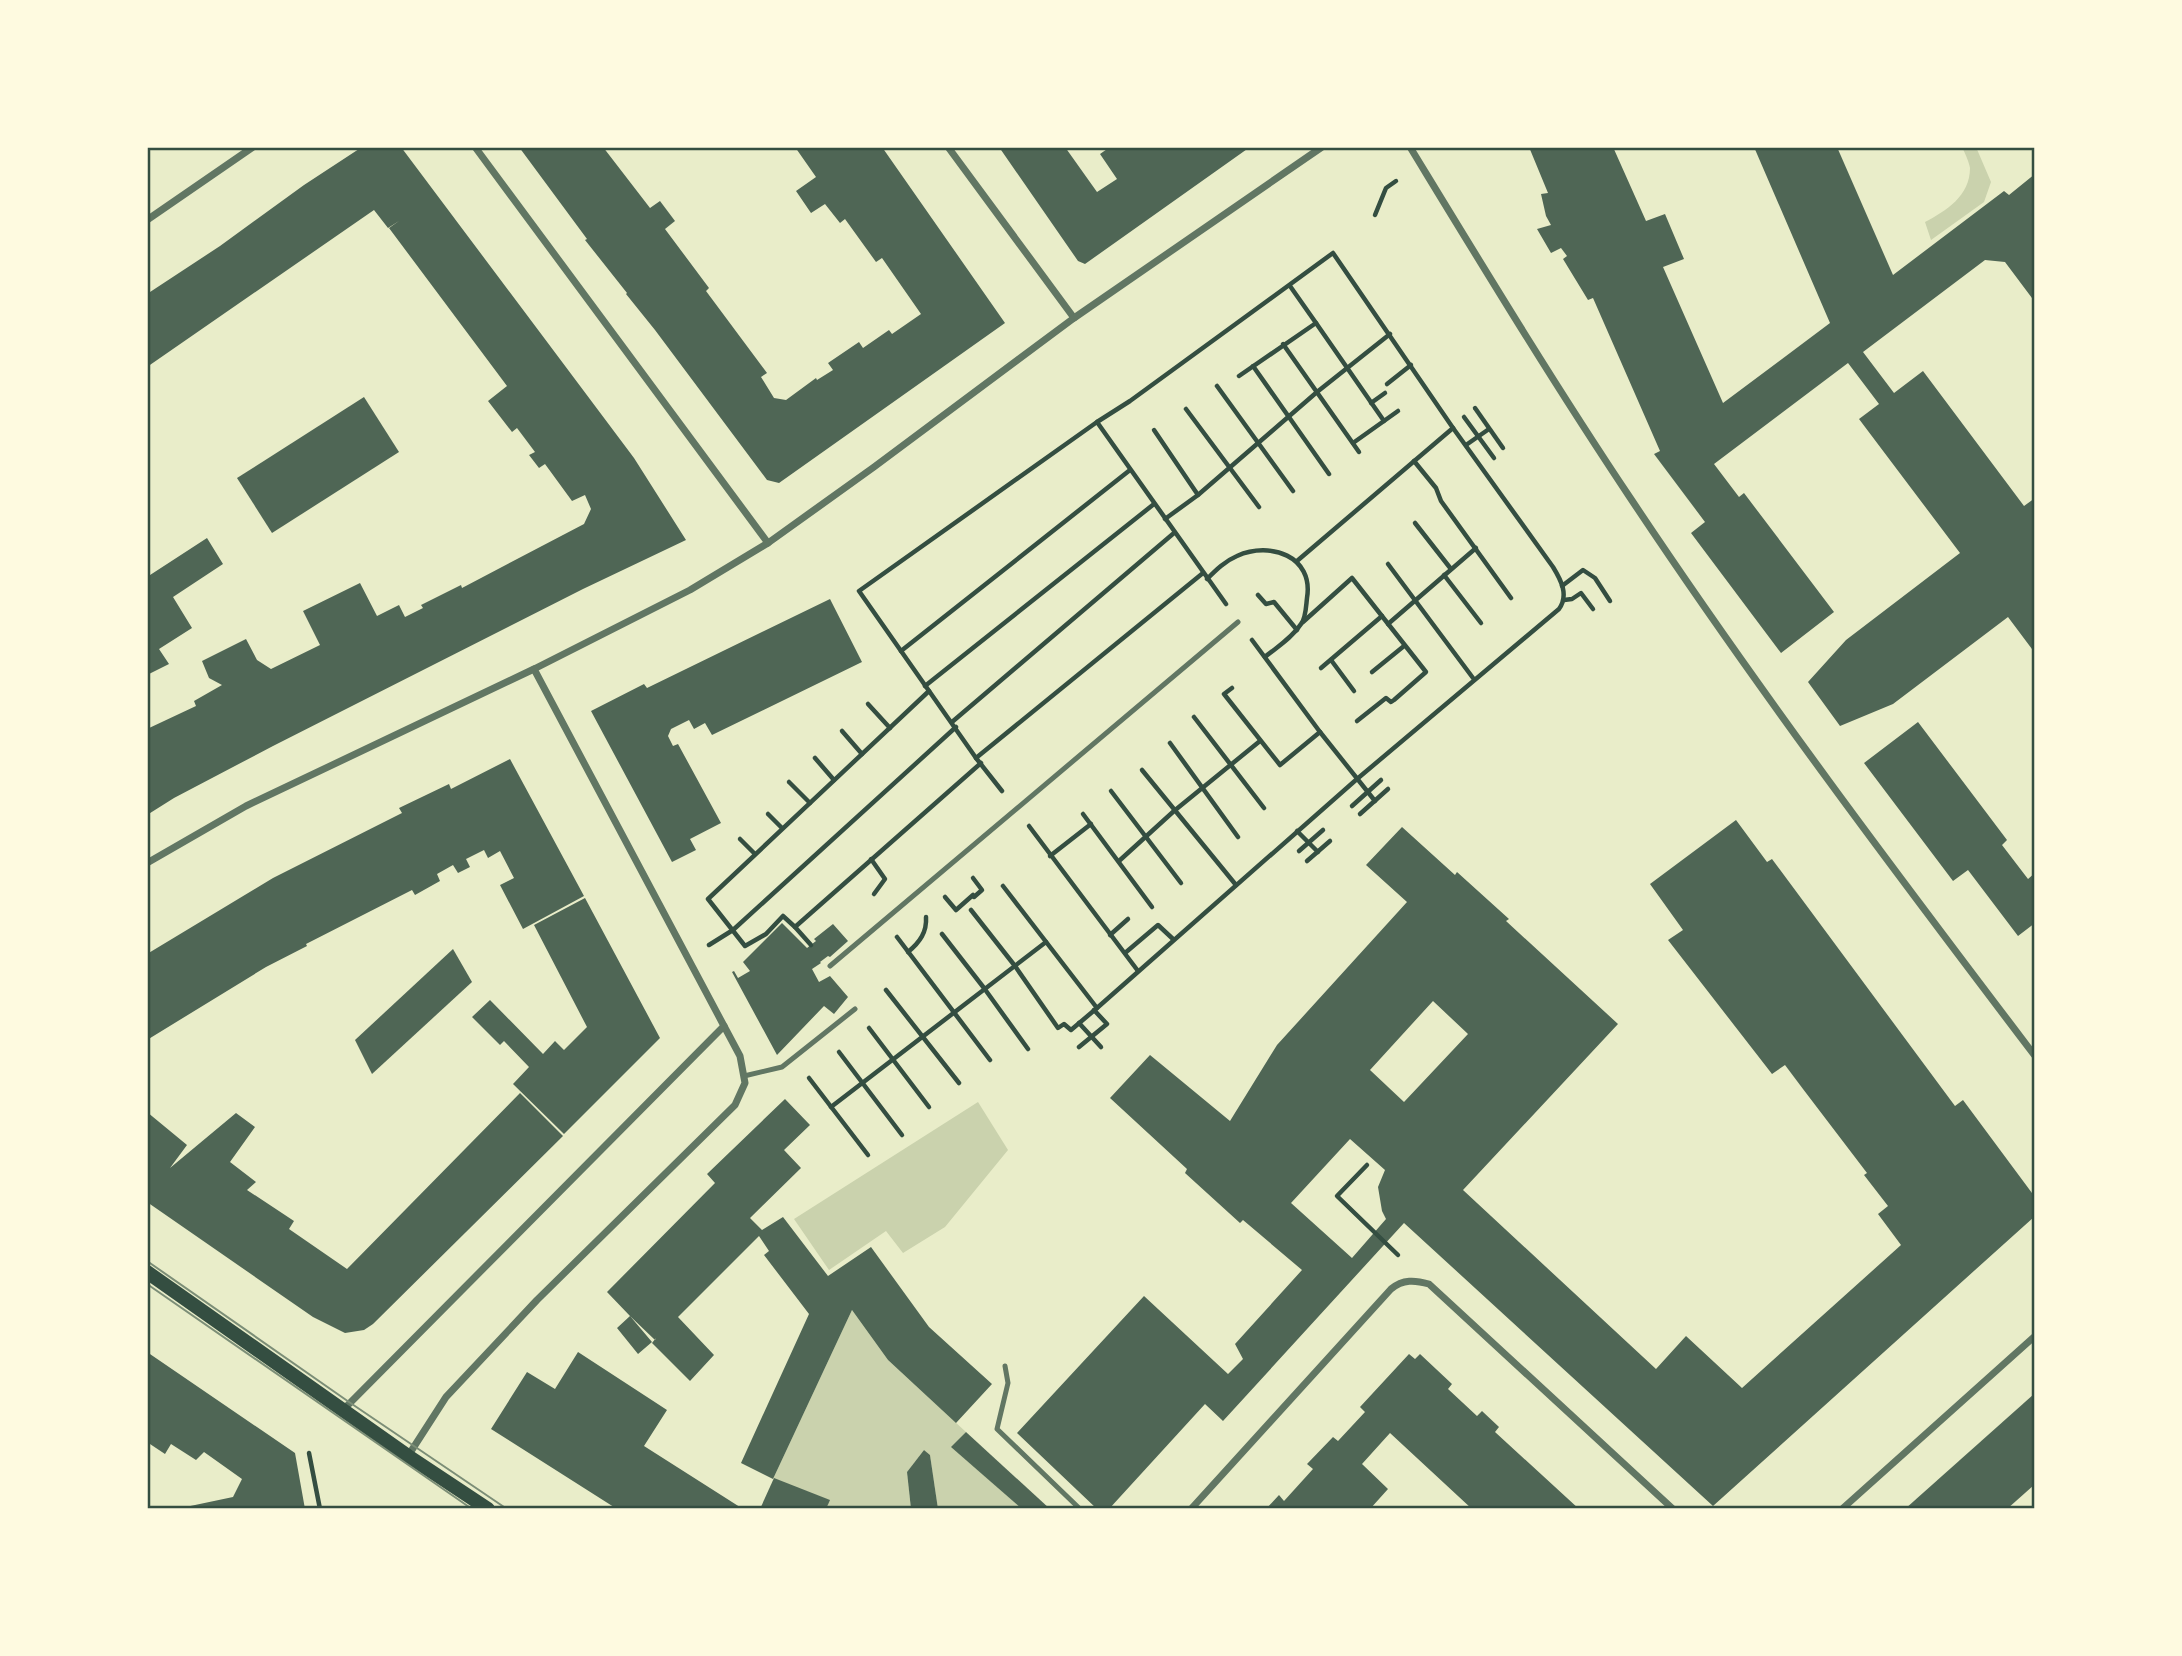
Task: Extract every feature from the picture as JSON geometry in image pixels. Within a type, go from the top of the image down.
[{"type":"main road","points":[[147,1272],[408,1456],[488,1509]]},
{"type":"street","points":[[147,220],[253,147]]},
{"type":"street","points":[[475,147],[768,542]]},
{"type":"street","points":[[948,147],[1074,318]]},
{"type":"street","points":[[147,863],[246,806],[534,669],[690,590],[768,542],[1074,318],[1322,147]]},
{"type":"street","points":[[1410,147],[1575,414],[1640,512],[1768,698],[2035,1056]]},
{"type":"street","points":[[408,1456],[446,1396],[537,1300],[735,1105],[746,1083],[740,1056],[534,669]]},
{"type":"street","points":[[343,1410],[724,1026]]},
{"type":"street","points":[[1191,1509],[1391,1289],[1399,1283],[1416,1280],[1429,1284],[1673,1509]]},
{"type":"street","points":[[1842,1509],[2035,1336]]},
{"type":"lane","points":[[830,966],[1238,622]]},
{"type":"lane","points":[[744,1076],[782,1067],[855,1009]]},
{"type":"lane","points":[[1005,1366],[1007,1383],[997,1429],[1080,1509]]},
{"type":"path","points":[[1375,215],[1386,188],[1396,181]]},
{"type":"path","points":[[971,910],[1058,1028],[1064,1024],[1071,1030],[1474,678],[1559,609],[1564,600],[1562,586],[1553,567],[1453,428],[1333,253],[1130,401],[859,591],[976,758],[1138,971]]},
{"type":"path","points":[[1290,286],[1384,421]]},
{"type":"path","points":[[1240,376],[1316,323]]},
{"type":"path","points":[[1165,519],[1198,495],[1317,392],[1390,334]]},
{"type":"path","points":[[1283,344],[1359,452]]},
{"type":"path","points":[[1387,384],[1411,365]]},
{"type":"path","points":[[1253,366],[1329,474]]},
{"type":"path","points":[[1217,386],[1293,491]]},
{"type":"path","points":[[1371,403],[1385,393]]},
{"type":"path","points":[[1475,408],[1503,448]]},
{"type":"path","points":[[1186,409],[1259,507]]},
{"type":"path","points":[[1353,443],[1398,411]]},
{"type":"path","points":[[1464,416],[1494,458]]},
{"type":"path","points":[[1097,422],[1238,622]]},
{"type":"path","points":[[1297,561],[1453,428]]},
{"type":"path","points":[[1466,445],[1489,429]]},
{"type":"path","points":[[1154,430],[1198,495]]},
{"type":"path","points":[[1414,461],[1436,488],[1441,501],[1511,598]]},
{"type":"path","points":[[901,651],[1130,470]]},
{"type":"path","points":[[811,944],[783,916],[766,934],[745,946],[708,899],[890,728],[927,688],[1154,504]]},
{"type":"path","points":[[1415,523],[1451,569]]},
{"type":"path","points":[[714,942],[733,930],[954,725],[1174,533]]},
{"type":"path","points":[[1388,624],[1476,548]]},
{"type":"path","points":[[1207,579],[1220,565],[1238,555],[1257,551],[1279,552],[1297,561],[1306,575],[1308,594],[1303,622]]},
{"type":"path","points":[[1388,564],[1474,678]]},
{"type":"path","points":[[1562,586],[1583,570],[1595,578],[1610,601]]},
{"type":"path","points":[[976,758],[1203,573]]},
{"type":"path","points":[[1444,575],[1481,623]]},
{"type":"path","points":[[1357,721],[1387,698],[1391,702],[1394,700],[1426,672],[1352,578],[1265,657],[1375,801]]},
{"type":"path","points":[[1564,600],[1572,599],[1581,593],[1593,608]]},
{"type":"path","points":[[1258,595],[1266,604],[1274,602],[1297,630]]},
{"type":"path","points":[[1321,668],[1382,616]]},
{"type":"path","points":[[1372,672],[1404,646]]},
{"type":"path","points":[[1331,660],[1354,691]]},
{"type":"path","points":[[1232,688],[1224,694],[1280,765],[1320,732]]},
{"type":"path","points":[[868,704],[890,728]]},
{"type":"path","points":[[1194,717],[1264,808]]},
{"type":"path","points":[[842,731],[862,754]]},
{"type":"path","points":[[1119,861],[1174,811],[1260,741]]},
{"type":"path","points":[[1170,743],[1238,836]]},
{"type":"path","points":[[815,758],[834,780]]},
{"type":"path","points":[[795,927],[981,763]]},
{"type":"path","points":[[1142,770],[1236,885]]},
{"type":"path","points":[[1352,806],[1381,780]]},
{"type":"path","points":[[789,782],[810,803]]},
{"type":"path","points":[[1360,814],[1388,789]]},
{"type":"path","points":[[1111,791],[1181,883]]},
{"type":"path","points":[[768,814],[782,828]]},
{"type":"path","points":[[1083,814],[1152,907]]},
{"type":"path","points":[[1050,856],[1091,824]]},
{"type":"path","points":[[1299,851],[1323,830]]},
{"type":"path","points":[[1297,831],[1318,852]]},
{"type":"path","points":[[740,839],[755,854]]},
{"type":"path","points":[[1307,861],[1330,841]]},
{"type":"path","points":[[956,910],[982,890],[957,858]]},
{"type":"path","points":[[1003,886],[1107,1024],[1079,1047]]},
{"type":"path","points":[[1110,934],[1128,919]]},
{"type":"path","points":[[884,920],[990,1060]]},
{"type":"path","points":[[1125,953],[1158,925],[1173,939]]},
{"type":"path","points":[[942,934],[1028,1049]]},
{"type":"path","points":[[831,1107],[1046,942]]},
{"type":"path","points":[[886,990],[959,1083]]},
{"type":"path","points":[[1079,1023],[1101,1046]]},
{"type":"path","points":[[832,1043],[902,1135]]},
{"type":"path","points":[[893,1058],[929,1107]]},
{"type":"path","points":[[809,1078],[868,1155]]},
{"type":"path","points":[[1367,1165],[1337,1196],[1398,1255]]},
{"type":"path","points":[[309,1454],[320,1509]]},
{"type":"green space","points":[[1962,147],[1976,147],[1991,182],[1984,202],[1931,240],[1925,222],[1955,201],[1966,187],[1969,178],[1970,168]]},
{"type":"green space","points":[[978,1102],[1008,1150],[945,1227],[903,1253],[886,1231],[829,1270],[794,1219]]},
{"type":"green space","points":[[852,1310],[888,1360],[966,1432],[952,1447],[1022,1509],[938,1509],[930,1455],[924,1450],[907,1472],[911,1509],[826,1509],[829,1500],[773,1479]]},
{"type":"building","points":[[362,147],[401,147],[634,458],[686,540],[583,589],[273,746],[147,815],[147,729],[196,706],[194,701],[222,685],[209,678],[202,661],[246,639],[257,660],[271,669],[320,645],[303,611],[360,583],[377,616],[399,605],[405,617],[423,608],[421,605],[461,585],[462,588],[584,524],[591,509],[585,495],[572,501],[545,464],[539,468],[529,455],[535,452],[517,428],[512,432],[488,401],[507,386],[389,228],[399,221],[388,228],[374,210],[147,367],[147,294]]},
{"type":"building","points":[[519,147],[603,147],[650,208],[660,201],[675,221],[665,229],[709,288],[706,291],[767,373],[761,377],[774,398],[786,400],[816,378],[817,380],[833,370],[828,363],[859,342],[863,348],[889,330],[892,334],[921,314],[882,258],[876,262],[845,219],[840,223],[825,204],[811,213],[796,191],[816,177],[795,147],[882,147],[1005,323],[779,483],[767,480],[585,240],[587,239]]},
{"type":"building","points":[[999,147],[1065,147],[1097,192],[1117,179],[1100,154],[1110,147],[1250,147],[1085,264],[1078,261]]},
{"type":"building","points":[[1529,147],[1613,147],[1646,221],[1665,214],[1684,259],[1663,267],[1723,403],[1830,323],[1754,147],[1837,147],[1893,275],[2004,191],[2009,195],[2035,174],[2035,302],[2005,262],[1985,260],[1863,352],[1894,393],[1923,371],[2024,506],[2035,498],[2035,653],[2008,617],[1893,704],[1840,726],[1808,682],[1846,640],[1960,553],[1859,419],[1879,404],[1848,363],[1714,464],[1739,497],[1744,493],[1834,612],[1781,653],[1691,533],[1705,522],[1654,454],[1660,451],[1593,298],[1588,300],[1563,259],[1567,256],[1561,248],[1551,253],[1537,229],[1551,225],[1541,194],[1548,193]]},
{"type":"building","points":[[364,397],[399,452],[272,533],[237,478]]},
{"type":"building","points":[[207,538],[223,564],[173,597],[192,628],[159,649],[169,664],[147,675],[147,577]]},
{"type":"building","points":[[830,599],[862,662],[712,735],[705,723],[694,729],[689,720],[671,729],[668,736],[673,746],[678,744],[721,823],[690,839],[696,850],[672,862],[591,711],[644,684],[647,688]]},
{"type":"building","points":[[1918,722],[2007,840],[2002,845],[2028,879],[2035,873],[2035,923],[2018,936],[1968,870],[1953,881],[1864,763]]},
{"type":"building","points":[[510,759],[584,896],[523,929],[500,885],[514,878],[500,851],[488,858],[484,850],[466,859],[470,867],[458,873],[453,865],[437,874],[440,881],[415,895],[412,890],[306,944],[307,946],[266,967],[147,1040],[147,954],[273,878],[402,813],[399,808],[449,784],[451,789]]},
{"type":"building","points":[[1736,820],[1767,862],[1772,859],[1955,1106],[1963,1100],[2035,1197],[2035,1216],[1713,1506],[1404,1223],[1223,1421],[1205,1404],[1109,1509],[1097,1509],[1017,1433],[1144,1296],[1228,1374],[1243,1359],[1235,1344],[1302,1270],[1243,1220],[1240,1223],[1185,1173],[1187,1169],[1110,1098],[1150,1055],[1230,1121],[1277,1045],[1407,902],[1366,865],[1402,827],[1509,919],[1506,921],[1618,1024],[1463,1190],[1656,1369],[1686,1336],[1742,1388],[1901,1245],[1878,1214],[1888,1206],[1864,1175],[1867,1173],[1785,1065],[1772,1074],[1668,940],[1683,930],[1650,884]],"holes":[[[1433,1001],[1468,1034],[1404,1102],[1370,1070]],[[1350,1139],[1385,1170],[1378,1187],[1386,1219],[1352,1258],[1291,1203]]]},
{"type":"building","points":[[585,898],[660,1038],[564,1134],[513,1084],[529,1067],[504,1041],[500,1045],[472,1017],[490,1000],[543,1054],[555,1041],[564,1050],[587,1027],[534,925]]},
{"type":"building","points":[[782,923],[807,948],[833,924],[848,941],[812,969],[819,982],[830,976],[848,997],[834,1014],[824,1006],[777,1055],[732,972],[734,971],[738,978],[750,971],[743,962]]},
{"type":"building","points":[[453,949],[472,982],[372,1074],[355,1040]]},
{"type":"building","points":[[520,1093],[563,1136],[364,1330],[345,1333],[313,1317],[147,1202],[147,1112],[187,1145],[170,1168],[236,1113],[255,1127],[230,1162],[256,1182],[247,1190],[294,1221],[289,1229],[347,1269]]},
{"type":"building","points":[[785,1099],[810,1125],[784,1150],[801,1168],[750,1218],[762,1230],[783,1217],[828,1276],[871,1247],[929,1327],[992,1384],[956,1423],[888,1360],[852,1310],[773,1479],[741,1463],[809,1314],[764,1255],[769,1251],[759,1236],[678,1317],[714,1355],[690,1381],[652,1343],[655,1340],[607,1292],[715,1183],[707,1174]]},
{"type":"building","points":[[630,1316],[652,1342],[638,1354],[617,1328]]},
{"type":"building","points":[[147,1352],[295,1453],[305,1509],[176,1509],[233,1497],[242,1479],[204,1452],[196,1460],[171,1444],[165,1454],[147,1442]]},
{"type":"building","points":[[578,1352],[667,1410],[644,1446],[743,1509],[617,1509],[491,1429],[527,1372],[555,1389]]},
{"type":"building","points":[[1409,1354],[1415,1359],[1420,1354],[1452,1384],[1448,1389],[1477,1416],[1482,1411],[1499,1427],[1495,1432],[1579,1509],[1472,1509],[1390,1433],[1362,1464],[1388,1489],[1370,1509],[1266,1509],[1279,1495],[1284,1501],[1313,1469],[1307,1464],[1333,1437],[1338,1441],[1365,1412],[1360,1407]]},
{"type":"building","points":[[2035,1393],[2035,1484],[2007,1509],[1905,1509]]},
{"type":"building","points":[[966,1432],[1050,1509],[1022,1509],[951,1447]]},
{"type":"building","points":[[924,1450],[930,1455],[938,1509],[911,1509],[907,1472]]},
{"type":"building","points":[[774,1478],[830,1500],[826,1509],[760,1509]]},
{"type":"tram line","points":[[147,1261],[507,1509]]},
{"type":"tram line","points":[[147,1284],[472,1509]]}]
